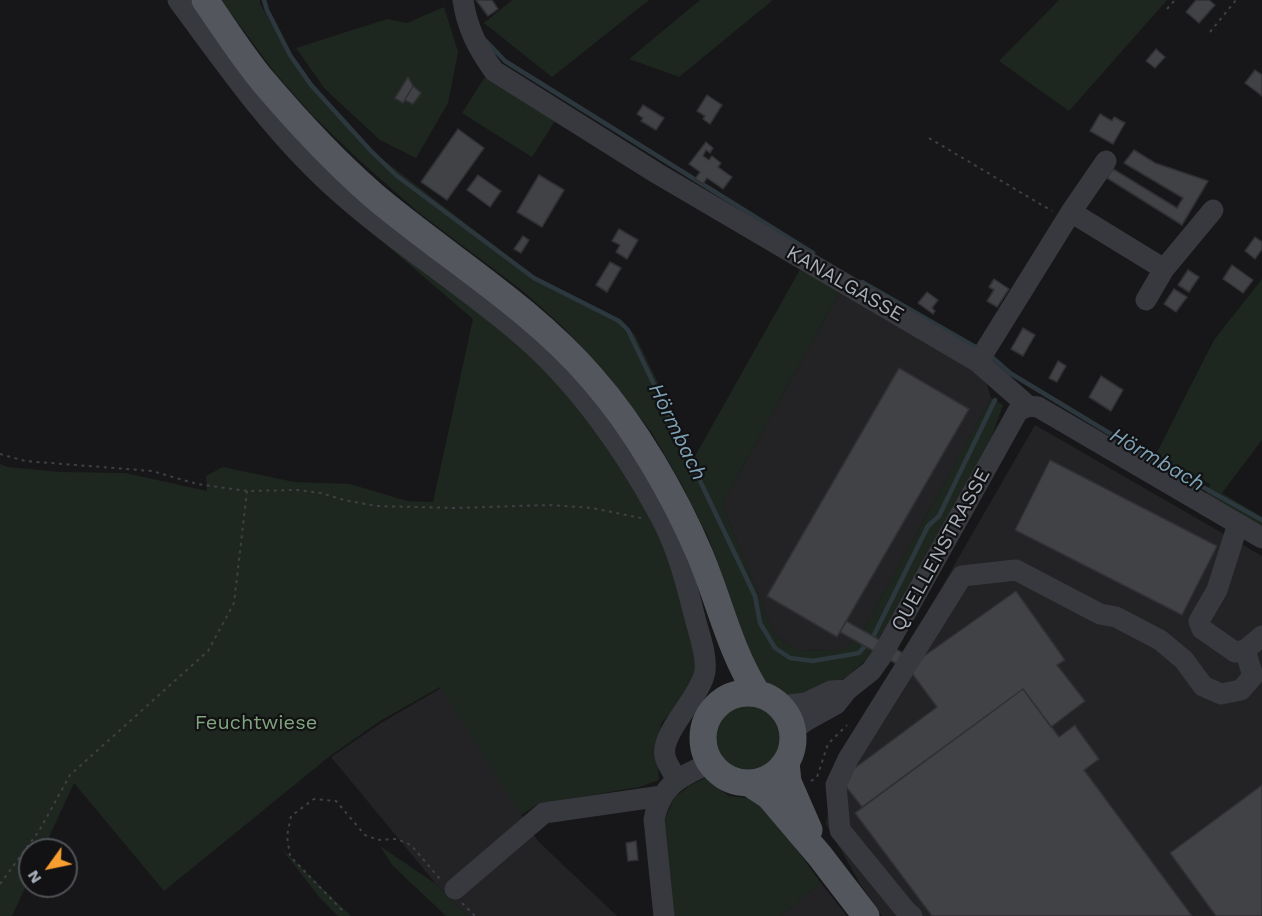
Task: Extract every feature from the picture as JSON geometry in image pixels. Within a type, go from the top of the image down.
[{"type":"main road","points":[[205,0],[262,79],[317,142],[373,194],[541,327],[592,377],[640,443],[674,500],[700,555],[748,679],[757,693]]},
{"type":"main road","points":[[719,608],[728,687],[726,697]]},
{"type":"main road","points":[[740,787],[770,777],[786,762],[791,752],[793,730],[789,717],[770,698],[757,693],[741,692],[726,697],[714,706],[706,719],[702,734],[710,771],[727,778],[740,787],[769,796],[820,856],[866,916]]},
{"type":"main road","points":[[786,762],[788,782],[820,856]]},
{"type":"street","points":[[178,0],[279,132],[328,183],[368,218],[521,334],[557,370],[602,423],[638,476],[661,517],[680,561],[703,647],[705,673],[668,738],[664,756],[676,778]]},
{"type":"street","name":"KANALGASSE","points":[[463,0],[478,47],[495,71],[657,174],[978,363],[1028,406],[1038,407],[1262,538]]},
{"type":"street","points":[[978,363],[1106,160]]},
{"type":"street","points":[[1146,300],[1164,269],[1213,210]]},
{"type":"street","points":[[1069,216],[1164,269]]},
{"type":"street","name":"QUELLENSTRASSE","points":[[793,730],[836,704],[881,657],[1018,411],[1028,406]]},
{"type":"street","points":[[1238,524],[1217,590],[1199,621],[1202,629],[1235,652],[1245,650],[1262,636]]},
{"type":"street","points":[[912,916],[840,830],[836,785],[848,759],[962,576],[1016,570],[1100,614],[1116,617],[1160,640],[1184,660],[1203,686],[1221,694],[1241,690],[1258,675],[1245,650]]},
{"type":"street","name":"QUELLENSTRASSE","points":[[780,706],[806,702],[831,691],[847,690]]},
{"type":"street","points":[[664,916],[654,819],[662,796],[676,778],[710,771]]},
{"type":"street","points":[[454,893],[544,813],[662,796]]},
{"type":"path","points":[[1167,9],[1175,0]]},
{"type":"path","points":[[1210,32],[1236,0]]},
{"type":"path","points":[[929,138],[1069,216]]},
{"type":"path","points":[[0,454],[25,461],[152,471],[197,484],[247,491],[297,490],[321,493],[376,506],[455,508],[549,505],[592,508],[645,519],[661,517]]},
{"type":"path","points":[[0,884],[39,831],[70,775],[208,651],[234,603],[247,491]]},
{"type":"path","points":[[710,771],[740,787]]},
{"type":"path","points":[[342,910],[290,856],[287,836],[291,816],[314,799],[336,801],[365,835],[378,840],[397,839],[411,845],[475,916]]},
{"type":"shaded area","points":[[842,288],[984,374],[991,398],[859,638],[842,650],[799,651],[774,635],[722,504]]},
{"type":"shaded area","points":[[1035,425],[1262,556],[1262,916],[882,916],[862,887],[826,824],[832,789],[865,720]]},
{"type":"shaded area","points":[[441,688],[538,841],[617,916],[468,916],[436,884],[331,757],[381,723]]},
{"type":"shaded area","points":[[821,883],[847,916],[781,916]]},
{"type":"green space","points":[[221,0],[260,0],[260,4],[282,41],[311,81],[373,152],[534,276],[619,319],[635,335],[694,458],[802,266],[842,288],[722,504],[774,635],[799,651],[842,650],[859,638],[991,398],[1003,405],[992,436],[869,657],[847,677],[804,695],[788,695],[763,680],[748,662],[709,539],[681,483],[652,433],[606,373],[563,327],[524,292],[418,212],[313,116],[275,73]]},
{"type":"green space","points":[[512,0],[649,0],[552,77],[484,23]]},
{"type":"green space","points":[[700,0],[773,0],[679,77],[629,59]]},
{"type":"green space","points":[[1059,0],[1167,0],[1069,111],[999,61]]},
{"type":"green space","points":[[444,7],[458,52],[448,103],[416,158],[380,140],[325,89],[296,48],[387,19],[407,23]]},
{"type":"green space","points":[[485,77],[555,121],[532,157],[462,113]]},
{"type":"green space","name":"Feuchtwiese","points":[[336,202],[502,326],[561,386],[603,438],[643,496],[671,558],[690,623],[697,673],[684,700],[662,722],[656,742],[659,780],[639,787],[538,804],[521,815],[440,687],[380,721],[330,756],[164,891],[74,783],[49,838],[18,838],[18,898],[20,898],[12,916],[0,916],[0,464],[8,467],[60,472],[125,473],[207,491],[206,476],[223,467],[294,482],[350,484],[407,501],[433,502],[473,319]]},
{"type":"green space","points":[[1262,279],[1262,440],[1222,493],[1262,517],[1262,528],[1206,496],[1210,484],[1155,456],[1214,340]]},
{"type":"green space","points":[[749,702],[769,708],[779,718],[785,738],[779,758],[769,768],[749,774],[729,768],[719,758],[713,738],[719,718],[729,708]]},
{"type":"green space","points":[[705,778],[729,796],[756,799],[821,883],[781,916],[670,916],[664,821],[674,798],[689,786]]},
{"type":"green space","points":[[380,846],[436,884],[468,916],[446,916],[392,865]]},
{"type":"green space","points":[[281,848],[351,916],[338,916],[320,898]]},
{"type":"building","points":[[476,0],[492,0],[498,9],[488,16]]},
{"type":"building","points":[[1196,0],[1209,0],[1215,5],[1199,23],[1186,12]]},
{"type":"building","points":[[1156,49],[1165,57],[1155,68],[1146,61]]},
{"type":"building","points":[[1255,70],[1262,75],[1262,96],[1245,83]]},
{"type":"building","points":[[408,77],[413,86],[403,103],[395,98]]},
{"type":"building","points":[[413,86],[421,93],[413,104],[405,100]]},
{"type":"building","points":[[707,95],[722,105],[710,124],[703,119],[705,116],[697,111]]},
{"type":"building","points":[[643,105],[664,118],[656,130],[641,121],[643,118],[637,114]]},
{"type":"building","points":[[1100,114],[1112,121],[1114,117],[1125,123],[1113,144],[1090,131]]},
{"type":"building","points":[[458,129],[484,148],[447,200],[421,182]]},
{"type":"building","points":[[706,142],[713,148],[710,153],[706,150],[703,156],[709,160],[712,156],[721,163],[718,167],[732,177],[723,189],[707,178],[703,184],[695,179],[700,172],[689,164]]},
{"type":"building","points":[[1134,150],[1155,163],[1208,181],[1182,225],[1107,178],[1113,169],[1177,208],[1183,198],[1124,163]]},
{"type":"building","points":[[478,175],[501,191],[490,207],[467,190]]},
{"type":"building","points":[[539,175],[564,190],[542,227],[517,212]]},
{"type":"building","points":[[619,229],[638,240],[627,259],[616,252],[620,245],[612,241]]},
{"type":"building","points":[[523,236],[529,240],[521,253],[514,249]]},
{"type":"building","points":[[1255,237],[1262,242],[1262,249],[1255,259],[1245,251]]},
{"type":"building","points":[[610,262],[621,268],[607,292],[596,285]]},
{"type":"building","points":[[1232,265],[1253,280],[1243,293],[1223,279]]},
{"type":"building","points":[[1188,270],[1199,277],[1189,292],[1178,285]]},
{"type":"building","points":[[994,279],[1009,289],[997,307],[987,301],[994,290],[989,287]]},
{"type":"building","points":[[1174,289],[1187,297],[1176,312],[1164,304]]},
{"type":"building","points":[[927,292],[938,300],[932,308],[935,311],[933,314],[918,303]]},
{"type":"building","points":[[1023,328],[1035,335],[1023,356],[1011,349]]},
{"type":"building","points":[[1058,361],[1066,366],[1057,382],[1049,378]]},
{"type":"building","points":[[899,368],[969,409],[837,637],[767,596]]},
{"type":"building","points":[[1101,376],[1123,390],[1111,411],[1089,397]]},
{"type":"building","points":[[1050,460],[1217,546],[1182,615],[1015,530]]},
{"type":"building","points":[[1016,591],[1065,660],[1057,665],[1085,701],[1051,727],[1023,689],[862,807],[840,779],[937,707],[911,672],[917,661]]},
{"type":"building","points":[[846,621],[917,661],[911,672],[840,632]]},
{"type":"building","points":[[1023,689],[1059,737],[1075,725],[1099,759],[1084,770],[1192,916],[932,916],[855,813]]},
{"type":"building","points":[[1262,785],[1262,916],[1216,916],[1170,853]]},
{"type":"building","points":[[636,841],[638,860],[628,861],[626,843]]},
{"type":"waterway","name":"Hörmbach","points":[[264,0],[290,55],[311,85],[397,176],[534,278],[619,321],[628,330],[755,596],[760,623],[775,648],[790,658],[813,661],[859,653],[874,635],[928,526],[939,516],[995,400]]},
{"type":"waterway","name":"Hörmbach","points":[[486,41],[505,61],[813,253]]},
{"type":"waterway","name":"Hörmbach","points":[[862,282],[979,349]]},
{"type":"waterway","name":"Hörmbach","points":[[993,358],[1010,373],[1149,457],[1262,520]]}]
